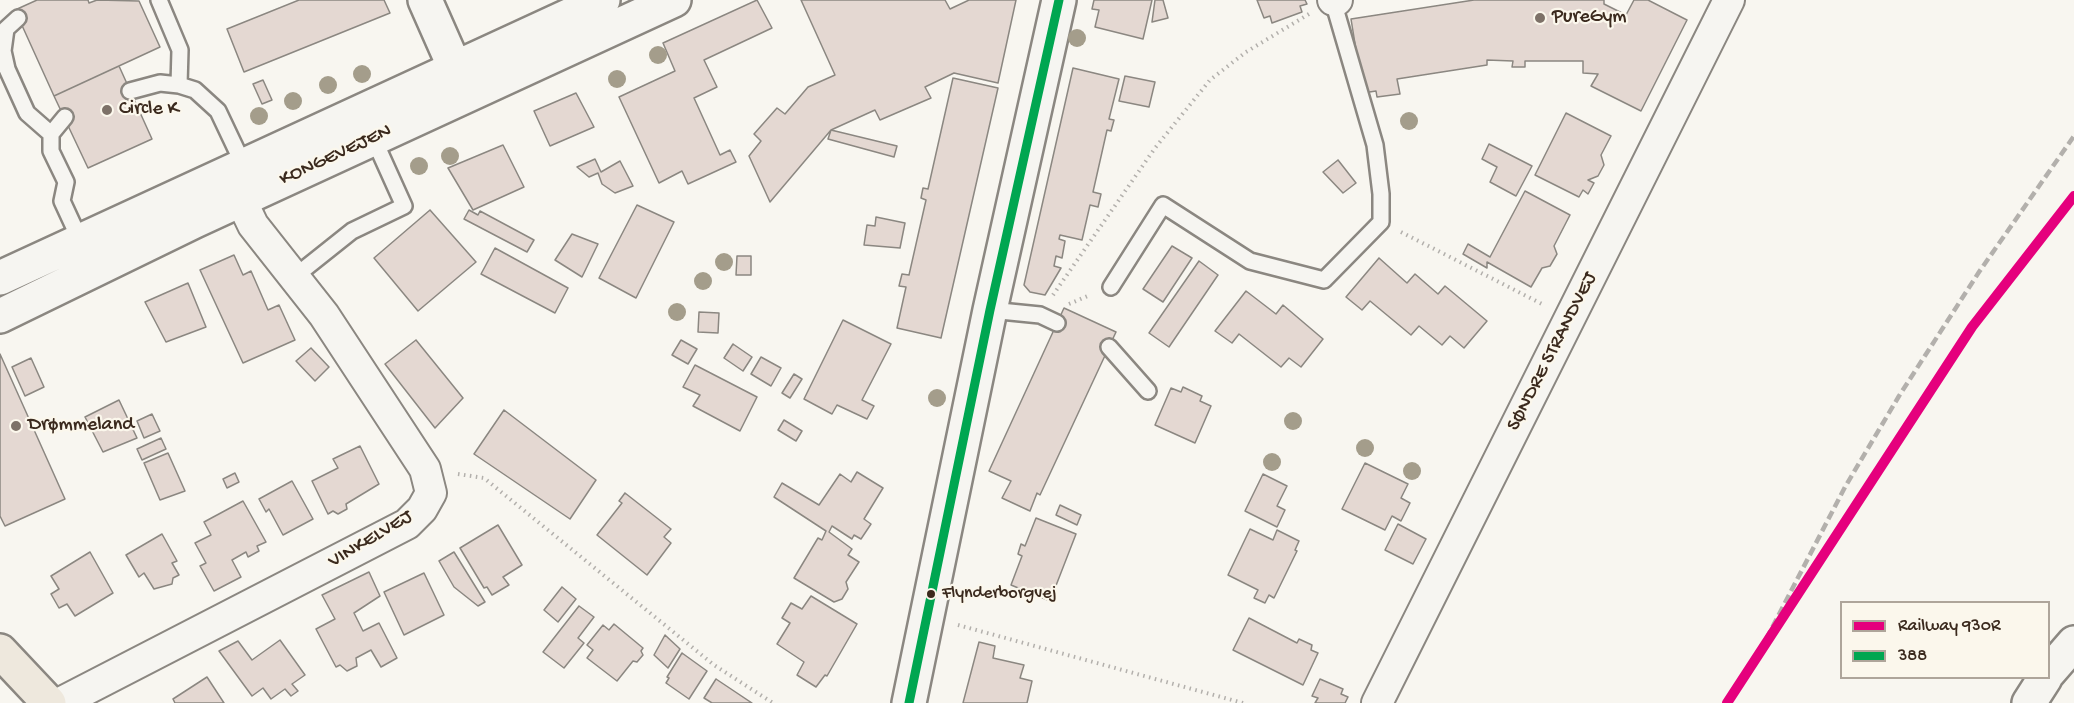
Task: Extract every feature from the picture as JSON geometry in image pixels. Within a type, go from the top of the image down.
[{"type":"main road","points":[[0,651],[49,703]]},
{"type":"street","points":[[425,0],[461,82]]},
{"type":"street","name":"KONGEVEJEN","points":[[461,82],[603,0]]},
{"type":"street","name":"KONGEVEJEN","points":[[0,316],[242,183],[461,82],[674,0]]},
{"type":"street","points":[[909,703],[990,309],[1059,0]]},
{"type":"street","name":"SØNDRE STRANDVEJ","points":[[1377,703],[1729,0]]},
{"type":"street","name":"KONGEVEJEN","points":[[0,278],[80,240],[242,183]]},
{"type":"street","name":"VINKELVEJ","points":[[60,703],[407,524],[422,509],[431,493],[425,469],[324,315],[253,225],[242,183]]},
{"type":"street","points":[[2050,672],[2074,643]]},
{"type":"street","points":[[2029,703],[2044,679]]},
{"type":"lane","points":[[159,0],[180,50],[179,85]]},
{"type":"lane","points":[[1111,287],[1163,205],[1250,261],[1324,280],[1381,222],[1375,145],[1333,0]]},
{"type":"lane","points":[[18,18],[6,29],[3,51],[7,69],[27,113],[51,134]]},
{"type":"lane","points":[[130,90],[160,83],[195,90],[218,111],[242,183]]},
{"type":"lane","points":[[64,117],[51,134],[52,159],[66,182],[62,201],[80,240]]},
{"type":"lane","points":[[294,278],[352,231],[404,206],[368,125]]},
{"type":"lane","points":[[990,309],[1040,315],[1057,323]]},
{"type":"lane","points":[[1109,346],[1148,391]]},
{"type":"path","points":[[1040,315],[1065,275],[1155,148],[1210,80],[1246,52],[1333,0]]},
{"type":"path","points":[[1381,222],[1570,318]]},
{"type":"path","points":[[1040,315],[1111,287]]},
{"type":"path","points":[[425,469],[484,478],[714,665],[773,703]]},
{"type":"path","points":[[927,616],[1243,703]]},
{"type":"building","points":[[37,0],[88,0],[89,3],[97,0],[139,1],[160,47],[54,96],[15,10]]},
{"type":"building","points":[[299,0],[384,0],[390,13],[244,72],[227,29]]},
{"type":"building","points":[[757,0],[772,28],[704,60],[717,87],[694,98],[720,155],[730,150],[736,162],[688,184],[682,171],[659,183],[619,97],[675,71],[663,43]]},
{"type":"building","points":[[801,0],[945,0],[950,9],[969,0],[1016,0],[998,83],[954,73],[925,87],[931,98],[880,120],[875,110],[831,130],[770,202],[749,156],[761,141],[754,134],[777,108],[785,114],[808,87],[835,75]]},
{"type":"building","points":[[1094,0],[1152,0],[1143,39],[1095,27],[1099,10],[1092,9]]},
{"type":"building","points":[[1155,0],[1163,0],[1168,18],[1152,22]]},
{"type":"building","points":[[1257,0],[1305,0],[1307,4],[1300,6],[1302,12],[1272,23],[1270,16],[1264,18]]},
{"type":"building","points":[[1474,0],[1604,0],[1604,4],[1626,15],[1634,0],[1648,0],[1687,20],[1641,111],[1591,86],[1598,74],[1583,73],[1583,61],[1525,61],[1525,67],[1512,67],[1513,61],[1487,60],[1487,65],[1397,79],[1400,94],[1377,97],[1376,91],[1363,93],[1351,19]]},
{"type":"building","points":[[119,66],[152,139],[88,168],[54,96]]},
{"type":"building","points":[[1073,68],[1119,79],[1109,119],[1114,120],[1111,131],[1107,130],[1093,192],[1101,194],[1098,207],[1090,205],[1082,240],[1060,235],[1059,239],[1065,241],[1062,258],[1056,256],[1054,266],[1061,268],[1045,295],[1030,292],[1024,285]]},
{"type":"building","points":[[1125,76],[1155,82],[1149,107],[1119,101]]},
{"type":"building","points":[[953,78],[998,88],[941,338],[897,328],[906,287],[899,286],[902,274],[909,275],[926,200],[921,198],[923,188],[928,189]]},
{"type":"building","points":[[263,80],[272,100],[262,104],[253,84]]},
{"type":"building","points":[[576,93],[594,127],[550,146],[534,111]]},
{"type":"building","points":[[1566,113],[1611,136],[1601,155],[1604,165],[1598,176],[1588,180],[1594,183],[1588,194],[1583,190],[1579,197],[1535,175]]},
{"type":"building","points":[[831,130],[897,146],[894,157],[828,139]]},
{"type":"building","points":[[1489,144],[1532,166],[1516,196],[1490,182],[1497,167],[1482,159]]},
{"type":"building","points":[[503,145],[524,187],[473,210],[448,168]]},
{"type":"building","points":[[595,159],[601,172],[620,161],[633,186],[615,193],[602,184],[598,173],[589,177],[577,167]]},
{"type":"building","points":[[1338,160],[1356,183],[1343,193],[1323,172]]},
{"type":"building","points":[[1525,191],[1570,215],[1554,246],[1557,254],[1550,266],[1542,268],[1531,287],[1487,262],[1487,268],[1463,254],[1468,244],[1490,257]]},
{"type":"building","points":[[637,205],[674,222],[636,298],[599,278]]},
{"type":"building","points":[[430,210],[476,262],[418,311],[374,258]]},
{"type":"building","points":[[469,210],[478,215],[480,211],[534,240],[527,252],[464,219]]},
{"type":"building","points":[[876,217],[905,223],[900,248],[864,245],[867,225],[875,226]]},
{"type":"building","points":[[572,234],[598,244],[582,277],[555,260]]},
{"type":"building","points":[[1172,246],[1192,258],[1163,302],[1143,289]]},
{"type":"building","points":[[495,248],[568,288],[555,313],[481,274]]},
{"type":"building","points":[[234,255],[243,275],[251,271],[268,310],[279,305],[295,340],[243,363],[200,270]]},
{"type":"building","points":[[737,256],[751,256],[751,275],[736,275]]},
{"type":"building","points":[[1379,258],[1407,283],[1415,274],[1438,294],[1445,286],[1487,321],[1464,348],[1450,336],[1442,345],[1419,326],[1411,335],[1370,301],[1362,310],[1346,297]]},
{"type":"building","points":[[1199,261],[1218,275],[1169,347],[1149,333]]},
{"type":"building","points":[[188,283],[206,327],[166,342],[145,302]]},
{"type":"building","points":[[1246,291],[1276,314],[1283,305],[1323,339],[1301,367],[1289,358],[1281,367],[1239,334],[1232,343],[1215,331]]},
{"type":"building","points":[[1064,308],[1116,332],[1040,495],[1037,493],[1030,511],[1002,498],[1011,481],[989,471]]},
{"type":"building","points":[[699,312],[719,313],[718,333],[698,332]]},
{"type":"building","points":[[843,320],[891,344],[862,400],[874,406],[867,419],[837,405],[832,414],[804,399]]},
{"type":"building","points":[[416,340],[463,398],[435,428],[385,364]]},
{"type":"building","points":[[681,340],[697,349],[688,364],[672,355]]},
{"type":"building","points":[[733,344],[752,357],[743,371],[724,358]]},
{"type":"building","points":[[311,348],[329,367],[315,381],[296,361]]},
{"type":"building","name":"Drømmeland","points":[[0,354],[65,499],[5,526],[0,516]]},
{"type":"building","points":[[761,357],[781,368],[771,386],[751,374]]},
{"type":"building","points":[[31,358],[44,387],[25,396],[12,367]]},
{"type":"building","points":[[695,365],[757,397],[740,431],[693,406],[700,395],[683,387]]},
{"type":"building","points":[[794,374],[802,379],[790,398],[782,393]]},
{"type":"building","points":[[1183,387],[1202,396],[1200,401],[1211,406],[1195,443],[1155,425],[1171,388],[1181,392]]},
{"type":"building","points":[[119,400],[137,438],[103,452],[85,417]]},
{"type":"building","points":[[504,410],[596,480],[570,519],[474,454]]},
{"type":"building","points":[[152,414],[160,431],[144,438],[137,421]]},
{"type":"building","points":[[784,420],[802,431],[796,441],[778,430]]},
{"type":"building","points":[[161,438],[166,449],[142,460],[137,449]]},
{"type":"building","points":[[360,446],[379,484],[346,504],[347,509],[338,514],[333,511],[328,514],[312,481],[338,468],[333,459]]},
{"type":"building","points":[[168,453],[185,491],[160,500],[144,463]]},
{"type":"building","points":[[1365,463],[1408,484],[1401,498],[1410,503],[1401,521],[1392,516],[1385,530],[1342,509]]},
{"type":"building","points":[[857,472],[883,488],[864,519],[871,524],[861,539],[854,535],[852,539],[832,526],[829,532],[852,549],[848,555],[859,562],[846,582],[848,589],[842,599],[834,602],[794,578],[818,538],[822,540],[826,531],[774,497],[782,483],[819,505],[840,474],[851,482]]},
{"type":"building","points":[[235,473],[239,482],[227,488],[223,479]]},
{"type":"building","points":[[1263,474],[1287,486],[1277,506],[1285,510],[1277,527],[1245,511]]},
{"type":"building","points":[[292,481],[313,519],[283,535],[269,509],[266,512],[259,499]]},
{"type":"building","points":[[625,493],[671,529],[664,537],[671,543],[647,575],[597,535],[622,503],[619,501]]},
{"type":"building","points":[[243,501],[266,542],[257,546],[259,551],[248,557],[246,552],[232,560],[241,577],[214,591],[200,566],[206,563],[195,543],[211,535],[204,522]]},
{"type":"building","points":[[1060,505],[1081,515],[1077,525],[1056,515]]},
{"type":"building","points":[[1036,518],[1076,534],[1050,601],[1011,585],[1022,556],[1018,554],[1021,544],[1025,546]]},
{"type":"building","points":[[1398,524],[1426,539],[1413,564],[1385,550]]},
{"type":"building","points":[[498,525],[522,565],[503,577],[509,585],[492,595],[487,587],[484,588],[460,548]]},
{"type":"building","points":[[1250,529],[1273,540],[1277,530],[1299,541],[1295,550],[1297,551],[1274,598],[1269,595],[1265,603],[1254,598],[1258,590],[1228,575]]},
{"type":"building","points":[[162,534],[177,561],[172,563],[179,575],[173,578],[172,584],[154,589],[144,573],[139,577],[126,555]]},
{"type":"building","points":[[90,552],[113,593],[75,616],[67,604],[59,608],[51,594],[59,589],[51,576]]},
{"type":"building","points":[[454,552],[485,602],[478,606],[454,587],[439,561]]},
{"type":"building","points":[[369,572],[380,596],[354,613],[363,631],[379,623],[397,658],[381,667],[371,650],[356,658],[357,666],[347,671],[340,665],[336,667],[316,629],[335,619],[322,595]]},
{"type":"building","points":[[424,573],[444,615],[404,635],[384,592]]},
{"type":"building","points":[[562,587],[576,599],[558,622],[544,610]]},
{"type":"building","points":[[811,596],[857,624],[827,676],[825,675],[816,687],[797,675],[804,662],[777,644],[790,623],[782,618],[791,603],[802,609]]},
{"type":"building","points":[[579,606],[594,617],[578,638],[584,643],[564,668],[543,652]]},
{"type":"building","points":[[1249,618],[1297,643],[1299,639],[1312,645],[1311,650],[1318,653],[1303,685],[1233,650]]},
{"type":"building","points":[[614,624],[643,648],[641,651],[643,655],[637,662],[633,661],[617,681],[587,658],[593,650],[587,645],[603,625],[609,630]]},
{"type":"building","points":[[665,635],[680,649],[668,668],[654,655]]},
{"type":"building","points":[[280,640],[305,675],[292,684],[298,691],[291,696],[285,689],[271,699],[263,688],[252,696],[219,651],[238,641],[252,660]]},
{"type":"building","points":[[979,642],[995,646],[993,658],[1024,665],[1020,678],[1032,681],[1027,703],[963,703]]},
{"type":"building","points":[[682,653],[707,671],[689,699],[666,683],[669,678],[667,677]]},
{"type":"building","points":[[207,677],[224,703],[175,703],[173,699]]},
{"type":"building","points":[[716,679],[752,703],[712,703],[704,698]]},
{"type":"building","points":[[1320,679],[1343,689],[1341,694],[1348,697],[1345,703],[1315,703],[1318,698],[1312,696]]},
{"type":"railway","points":[[1760,651],[1845,487],[1899,396],[1979,272],[2074,136]]},
{"type":"rail line","name":"930R","points":[[1727,703],[1972,327],[2074,196]]},
{"type":"transit line","name":"388","points":[[909,703],[990,310],[1059,0]]},
{"type":"place","name":"PureGym","points":[[1540,18]]},
{"type":"place","name":"Circle K","points":[[107,110]]},
{"type":"place","name":"Drømmeland","points":[[16,426]]},
{"type":"place","name":"Flynderborgvej","points":[[931,594]]}]
